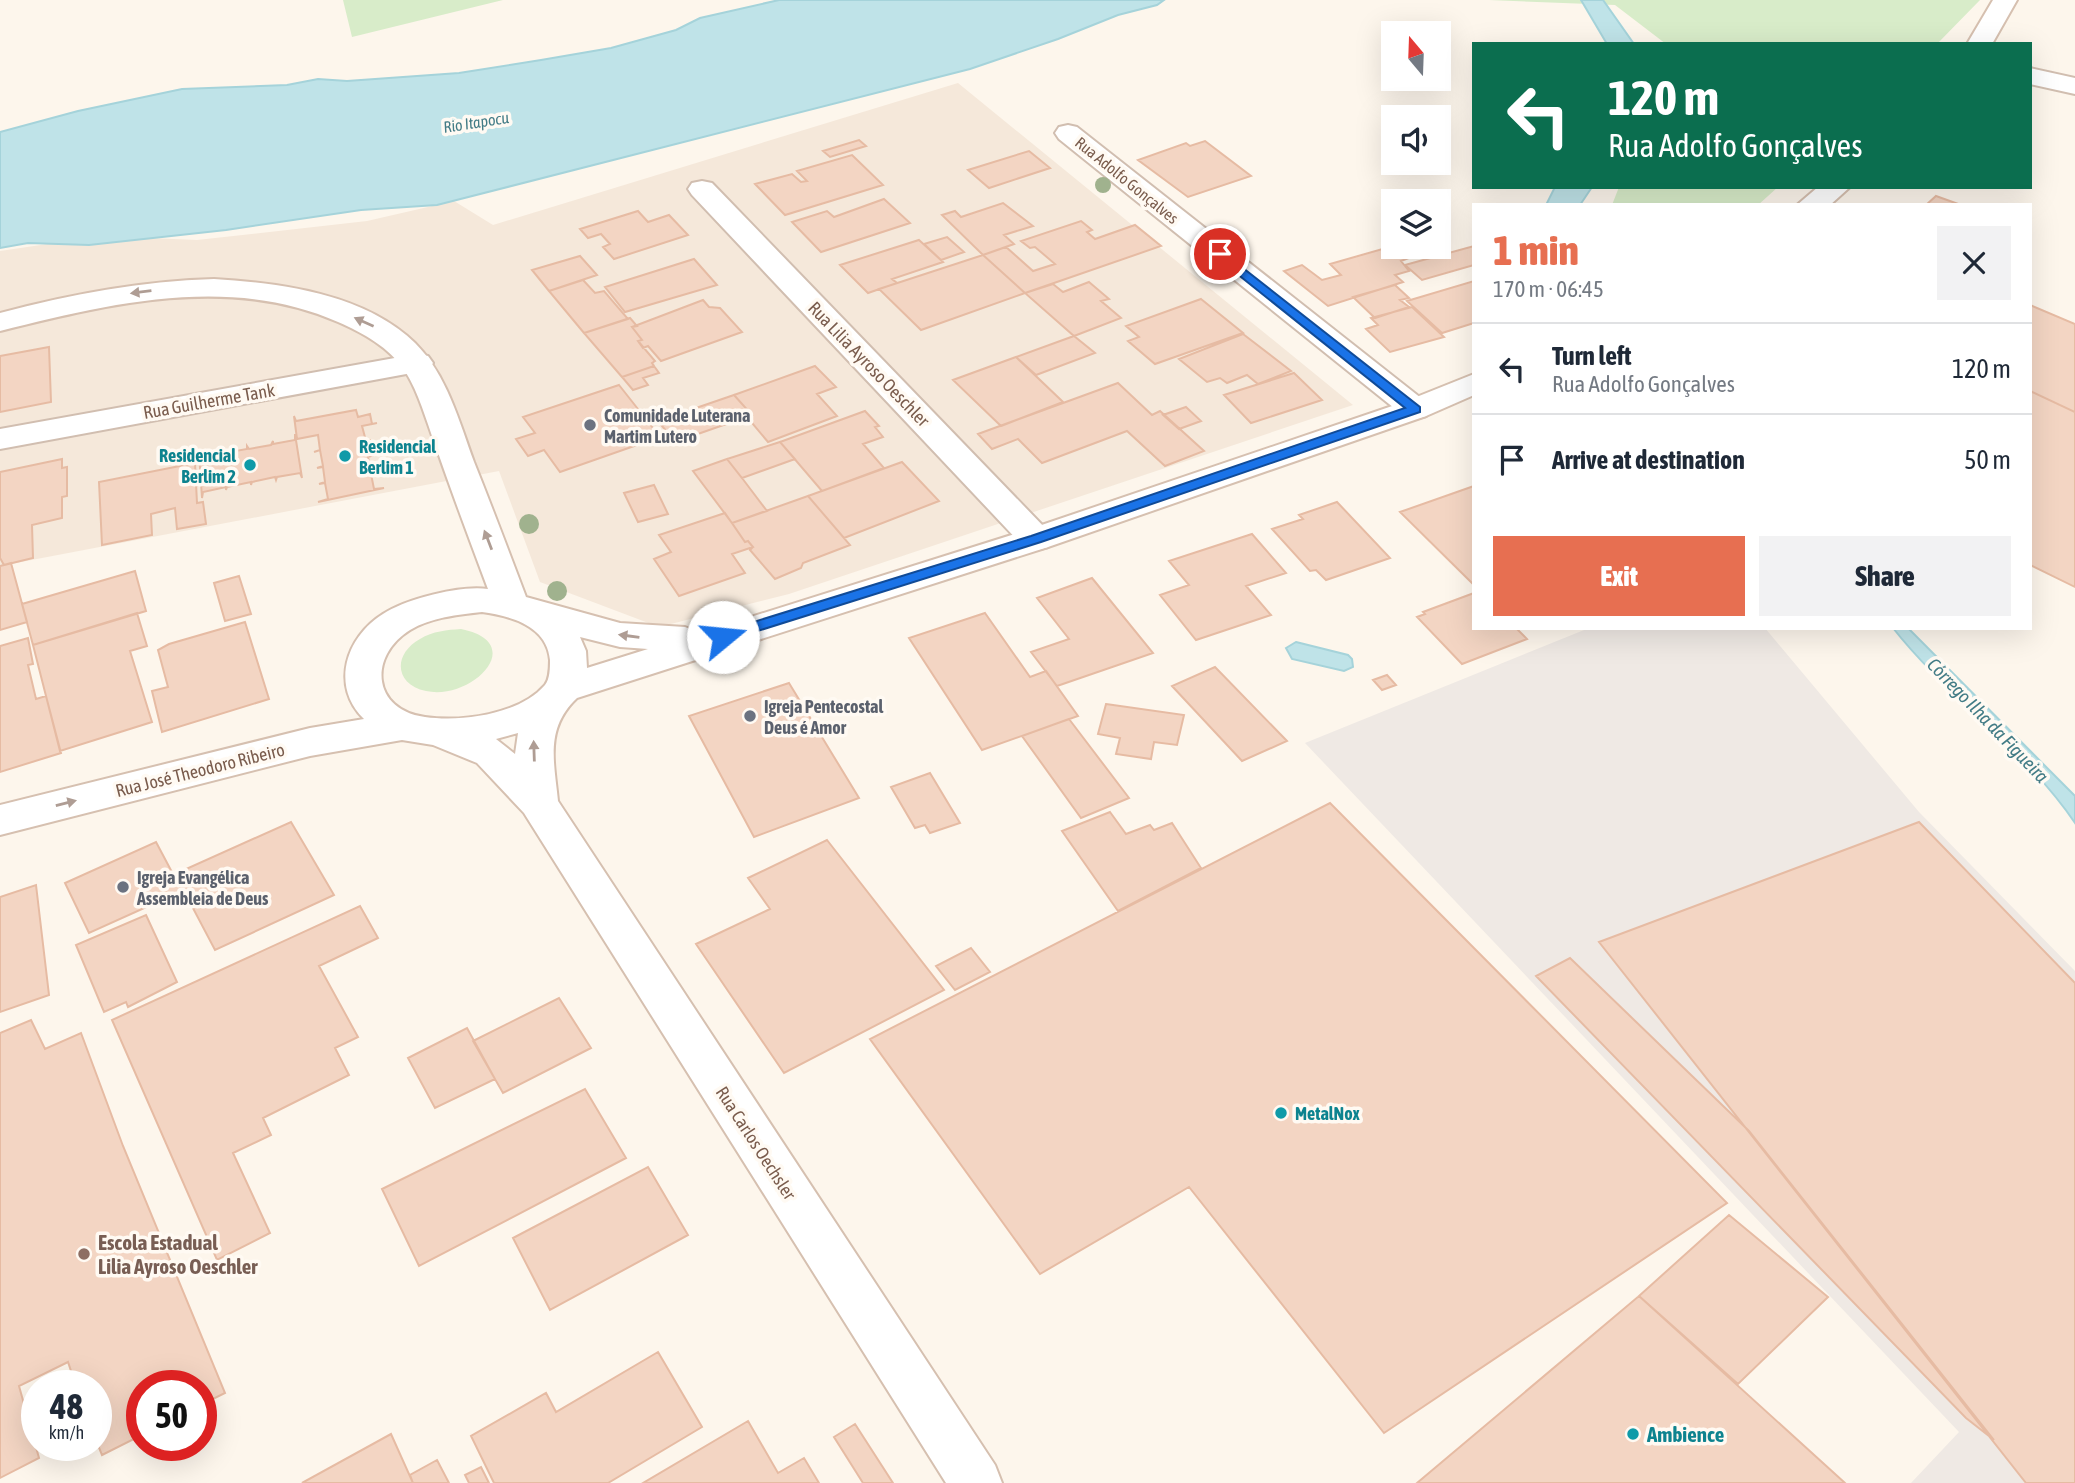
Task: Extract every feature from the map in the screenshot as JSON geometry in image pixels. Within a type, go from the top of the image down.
[{"type":"main road","points":[[1980,42],[2005,0]]},
{"type":"main road","points":[[2032,76],[2075,86]]},
{"type":"main road","name":"Rua Adolfo Gonçalves","points":[[1068,133],[1415,409]]},
{"type":"main road","name":"Rua Lilia Ayroso Oeschler","points":[[702,189],[1036,539]]},
{"type":"main road","points":[[1814,203],[1833,189]]},
{"type":"main road","points":[[0,322],[113,296],[163,289],[240,288],[299,298],[372,324],[399,344],[417,363],[429,385],[524,609],[556,631],[567,646],[571,660],[556,696]]},
{"type":"main road","name":"Rua Guilherme Tank","points":[[0,439],[417,363]]},
{"type":"main road","points":[[746,630],[682,639],[648,639],[620,635],[482,600],[441,605],[395,623],[378,636],[368,650],[361,677],[373,706],[418,729],[485,728],[531,713],[556,696],[746,630],[1036,539],[1415,409],[1472,384]]},
{"type":"main road","name":"Rua Carlos Oechsler","points":[[538,803],[533,743],[537,723],[556,696]]},
{"type":"main road","name":"Rua Carlos Oechsler","points":[[418,729],[471,743],[491,753],[538,803],[976,1483]]},
{"type":"main road","name":"Rua José Theodoro Ribeiro","points":[[0,820],[318,741],[418,729]]},
{"type":"shaded area","points":[[958,83],[1353,405],[789,594],[659,627],[540,582],[499,471],[0,566],[0,251],[102,236],[197,240],[367,221],[454,201],[493,225]]},
{"type":"shaded area","points":[[1584,630],[1767,630],[1919,812],[2075,971],[2075,1483],[1911,1483],[1959,1432],[1305,743]]},
{"type":"green space","points":[[343,0],[503,0],[352,37]]},
{"type":"green space","points":[[1489,0],[1980,0],[1939,42],[1663,42],[1615,5]]},
{"type":"green space","points":[[1618,189],[1776,189],[1760,203],[1613,203]]},
{"type":"green space","points":[[461,629],[481,636],[491,646],[492,657],[486,669],[460,688],[443,692],[426,691],[408,682],[401,668],[405,652],[411,645],[430,634]]},
{"type":"water","name":"Rio Itapocu","points":[[779,0],[1164,0],[1157,5],[1118,15],[970,69],[437,205],[361,210],[226,230],[89,245],[28,243],[0,248],[0,132],[78,111],[182,89],[287,85],[318,79],[347,81],[459,73],[541,60],[611,48],[676,30],[700,18]]},
{"type":"water","points":[[1581,0],[1603,0],[1633,42],[1606,42]]},
{"type":"water","points":[[1554,189],[1591,189],[1581,203],[1547,203]]},
{"type":"water","name":"Córrego Ilha da Figueira","points":[[1895,630],[1910,630],[2075,796],[2075,823],[2033,771]]},
{"type":"water","points":[[1296,642],[1348,655],[1352,659],[1353,667],[1344,671],[1292,659],[1286,648]]},
{"type":"building","points":[[859,140],[866,146],[830,157],[823,151]]},
{"type":"building","points":[[1205,141],[1251,176],[1188,197],[1138,160],[1186,143],[1190,146]]},
{"type":"building","points":[[1029,151],[1050,168],[989,188],[968,170]]},
{"type":"building","points":[[852,155],[883,185],[785,215],[755,184],[792,174],[801,182],[807,181],[797,171]]},
{"type":"building","points":[[1936,196],[1955,203],[1928,203]]},
{"type":"building","points":[[884,199],[910,223],[821,252],[792,222],[827,211],[834,217]]},
{"type":"building","points":[[1003,203],[1033,226],[1004,235],[1014,244],[983,255],[942,215],[955,211],[961,217]]},
{"type":"building","points":[[638,211],[648,222],[669,215],[688,235],[614,259],[603,247],[610,244],[601,234],[588,238],[580,229]]},
{"type":"building","points":[[1081,221],[1092,230],[1087,232],[1095,239],[1135,225],[1161,246],[1025,293],[983,255],[1006,247],[1033,271],[1055,264],[1035,247],[1030,248],[1021,241]]},
{"type":"building","points":[[947,237],[964,252],[941,260],[924,244]]},
{"type":"building","points":[[919,240],[943,262],[892,279],[897,283],[868,293],[840,265]]},
{"type":"building","points":[[1472,247],[1472,266],[1422,280],[1405,265],[1427,259],[1451,259],[1451,252]]},
{"type":"building","points":[[1381,249],[1381,259],[1406,259],[1401,261],[1409,271],[1395,275],[1403,282],[1328,306],[1284,271],[1302,265],[1322,280],[1341,275],[1330,264]]},
{"type":"building","points":[[983,255],[1025,293],[921,330],[879,289]]},
{"type":"building","points":[[580,256],[597,275],[549,291],[532,270]]},
{"type":"building","points":[[694,259],[717,285],[625,312],[605,287]]},
{"type":"building","points":[[583,280],[595,293],[604,291],[628,319],[584,333],[549,291]]},
{"type":"building","points":[[1089,282],[1109,299],[1101,301],[1121,318],[1074,336],[1025,293],[1053,284],[1063,292]]},
{"type":"building","points":[[1472,282],[1472,324],[1442,333],[1407,301]]},
{"type":"building","points":[[1395,285],[1409,298],[1400,300],[1409,307],[1375,318],[1353,297]]},
{"type":"building","points":[[1201,299],[1243,333],[1155,364],[1128,341],[1139,337],[1126,326]]},
{"type":"building","points":[[703,300],[709,307],[720,308],[742,332],[661,361],[648,346],[643,348],[638,341],[642,340],[632,327]]},
{"type":"building","points":[[2032,306],[2075,324],[2075,412],[2032,392]]},
{"type":"building","points":[[1412,307],[1444,337],[1390,352],[1366,329],[1378,325],[1371,318]]},
{"type":"building","points":[[630,318],[637,326],[632,327],[642,340],[638,341],[655,361],[652,363],[654,366],[622,377],[584,333]]},
{"type":"building","points":[[1243,334],[1291,371],[1258,384],[1247,375],[1227,383],[1220,378],[1207,382],[1179,359]]},
{"type":"building","points":[[1074,336],[1095,353],[1036,375],[1016,357]]},
{"type":"building","points":[[49,347],[51,402],[0,412],[0,356]]},
{"type":"building","points":[[1016,357],[1063,402],[1001,426],[953,380]]},
{"type":"building","points":[[654,366],[659,373],[643,378],[648,385],[633,390],[622,377]]},
{"type":"building","points":[[815,366],[836,387],[817,394],[837,416],[768,442],[747,417],[752,415],[734,395]]},
{"type":"building","points":[[1294,373],[1322,400],[1251,423],[1224,395]]},
{"type":"building","points":[[1118,383],[1152,415],[1160,411],[1204,451],[1165,466],[1127,431],[1042,463],[1018,439],[992,449],[978,434]]},
{"type":"building","name":"Comunidade Luterana Martim Lutero","points":[[619,385],[660,437],[560,472],[544,450],[528,456],[516,439],[535,433],[523,417]]},
{"type":"building","points":[[2032,392],[2075,412],[2075,587],[2032,566]]},
{"type":"building","points":[[734,395],[752,415],[675,442],[658,421]]},
{"type":"building","points":[[1186,407],[1201,421],[1179,429],[1163,415]]},
{"type":"building","name":"Residencial Berlim 1","points":[[356,410],[358,417],[370,414],[372,424],[362,426],[366,441],[371,440],[366,442],[371,473],[377,472],[371,474],[374,489],[384,488],[318,502],[328,499],[325,483],[319,484],[325,482],[323,467],[317,468],[323,466],[318,435],[297,439],[294,416],[296,421]]},
{"type":"building","points":[[865,411],[879,426],[875,427],[883,437],[863,444],[884,468],[822,491],[780,442]]},
{"type":"building","name":"Residencial Berlim 2","points":[[295,434],[302,478],[300,473],[277,477],[276,480],[275,477],[252,482],[251,485],[251,482],[227,487],[226,490],[226,487],[203,492],[202,498],[199,453],[200,458],[224,451],[247,449],[247,446],[249,449],[271,445],[273,441],[273,444],[295,440]]},
{"type":"building","points":[[780,442],[795,459],[742,478],[727,459]]},
{"type":"building","points":[[62,459],[62,468],[67,467],[67,496],[62,497],[62,518],[32,525],[33,558],[4,565],[0,558],[0,472]]},
{"type":"building","points":[[727,459],[767,511],[732,523],[693,471]]},
{"type":"building","points":[[902,462],[939,501],[844,538],[808,496]]},
{"type":"building","points":[[195,463],[197,503],[203,502],[206,524],[177,529],[175,508],[151,514],[152,535],[102,545],[99,482]]},
{"type":"building","points":[[654,485],[668,514],[638,522],[624,493]]},
{"type":"building","points":[[1472,487],[1472,583],[1400,512]]},
{"type":"building","points":[[808,496],[850,545],[803,563],[801,568],[775,579],[750,550],[753,547],[748,541],[745,542],[732,523]]},
{"type":"building","points":[[1337,502],[1390,558],[1326,580],[1316,570],[1310,571],[1272,529],[1303,519],[1299,515]]},
{"type":"building","points":[[725,513],[745,542],[748,541],[753,547],[732,554],[745,573],[679,596],[654,559],[671,552],[659,535]]},
{"type":"building","points":[[1252,534],[1286,573],[1246,586],[1271,615],[1196,640],[1160,595],[1189,585],[1169,561]]},
{"type":"building","points":[[11,563],[27,622],[0,630],[0,566]]},
{"type":"building","points":[[135,571],[146,611],[33,645],[22,604]]},
{"type":"building","points":[[239,576],[251,614],[225,621],[214,583]]},
{"type":"building","points":[[1092,578],[1153,653],[1057,686],[1031,652],[1069,639],[1037,598]]},
{"type":"building","points":[[1472,594],[1472,630],[1518,630],[1527,639],[1462,664],[1417,617],[1425,614],[1423,612]]},
{"type":"building","points":[[137,613],[147,646],[130,651],[152,722],[60,751],[33,645]]},
{"type":"building","points":[[985,613],[1030,677],[1046,671],[1078,716],[982,750],[909,638]]},
{"type":"building","points":[[245,622],[269,699],[162,732],[152,691],[168,687],[158,650],[169,644]]},
{"type":"building","points":[[28,638],[33,664],[28,665],[36,699],[46,696],[61,753],[0,772],[0,646]]},
{"type":"building","points":[[1215,667],[1287,741],[1242,761],[1172,686]]},
{"type":"building","points":[[1387,675],[1396,685],[1382,690],[1373,680]]},
{"type":"building","points":[[789,683],[859,798],[754,837],[689,716]]},
{"type":"building","points":[[1106,704],[1184,715],[1177,745],[1154,742],[1151,759],[1116,754],[1120,738],[1098,734]]},
{"type":"building","points":[[1069,719],[1129,798],[1081,818],[1022,736]]},
{"type":"building","points":[[930,773],[960,823],[930,833],[925,825],[915,828],[891,787]]},
{"type":"building","name":"MetalNox","points":[[1330,803],[1727,1203],[1384,1433],[1189,1187],[1040,1274],[870,1039]]},
{"type":"building","points":[[1110,812],[1126,834],[1150,825],[1154,830],[1172,823],[1201,868],[1118,911],[1062,831]]},
{"type":"building","points":[[291,822],[334,895],[215,950],[175,874]]},
{"type":"building","points":[[1919,822],[2075,983],[2075,1483],[2026,1483],[1599,942]]},
{"type":"building","points":[[827,840],[944,990],[784,1073],[696,944],[770,909],[748,878]]},
{"type":"building","name":"Igreja Evangélica Assembleia de Deus","points":[[156,842],[182,891],[89,933],[65,883]]},
{"type":"building","points":[[36,885],[49,995],[0,1012],[0,897]]},
{"type":"building","points":[[360,906],[378,938],[319,966],[358,1037],[335,1048],[349,1075],[263,1118],[271,1135],[233,1153],[270,1233],[217,1260],[112,1020]]},
{"type":"building","points":[[146,915],[177,982],[128,1007],[126,1002],[104,1012],[76,945]]},
{"type":"building","points":[[971,948],[990,972],[955,990],[936,966]]},
{"type":"building","points":[[1570,958],[1749,1131],[1994,1440],[1966,1418],[1536,976]]},
{"type":"building","points":[[559,998],[591,1048],[503,1093],[473,1041]]},
{"type":"building","name":"Escola Estadual Lilia Ayroso Oeschler","points":[[31,1020],[45,1049],[81,1033],[123,1146],[216,1370],[126,1370],[126,1443],[112,1450],[112,1370],[71,1370],[68,1362],[52,1370],[21,1370],[21,1461],[33,1461],[0,1478],[0,1033]]},
{"type":"building","points":[[467,1028],[495,1079],[435,1108],[408,1058]]},
{"type":"building","points":[[585,1089],[626,1158],[419,1266],[382,1189]]},
{"type":"building","points":[[648,1167],[688,1235],[550,1310],[513,1238]]},
{"type":"building","points":[[1729,1215],[1828,1297],[1738,1384],[1639,1296]]},
{"type":"building","name":"Ambience","points":[[1639,1296],[1845,1483],[1417,1483]]},
{"type":"building","points":[[658,1352],[702,1427],[608,1483],[494,1483],[471,1436],[546,1393],[556,1412]]},
{"type":"building","name":"Escola Estadual Lilia Ayroso Oeschler","points":[[217,1374],[225,1393],[217,1397]]},
{"type":"building","points":[[748,1421],[778,1473],[804,1458],[819,1483],[643,1483]]},
{"type":"building","points":[[855,1424],[893,1483],[863,1483],[834,1437]]},
{"type":"building","points":[[391,1434],[413,1483],[302,1483]]},
{"type":"building","points":[[437,1460],[449,1483],[413,1483],[410,1475]]},
{"type":"building","points":[[481,1467],[489,1483],[469,1483],[465,1475]]},
{"type":"place","name":"Comunidade Luterana Martim Lutero","points":[[590,425]]},
{"type":"place","name":"Residencial Berlim 1","points":[[345,456]]},
{"type":"place","name":"Residencial Berlim 2","points":[[250,465]]},
{"type":"place","name":"Igreja Pentecostal Deus é Amor","points":[[750,716]]},
{"type":"place","name":"Igreja Evangélica Assembleia de Deus","points":[[123,887]]},
{"type":"place","name":"MetalNox","points":[[1281,1113]]},
{"type":"place","name":"Escola Estadual Lilia Ayroso Oeschler","points":[[84,1254]]},
{"type":"place","name":"Ambience","points":[[1633,1434]]},
{"type":"route","points":[[723,637],[1036,539],[1415,409],[1220,254]]}]
